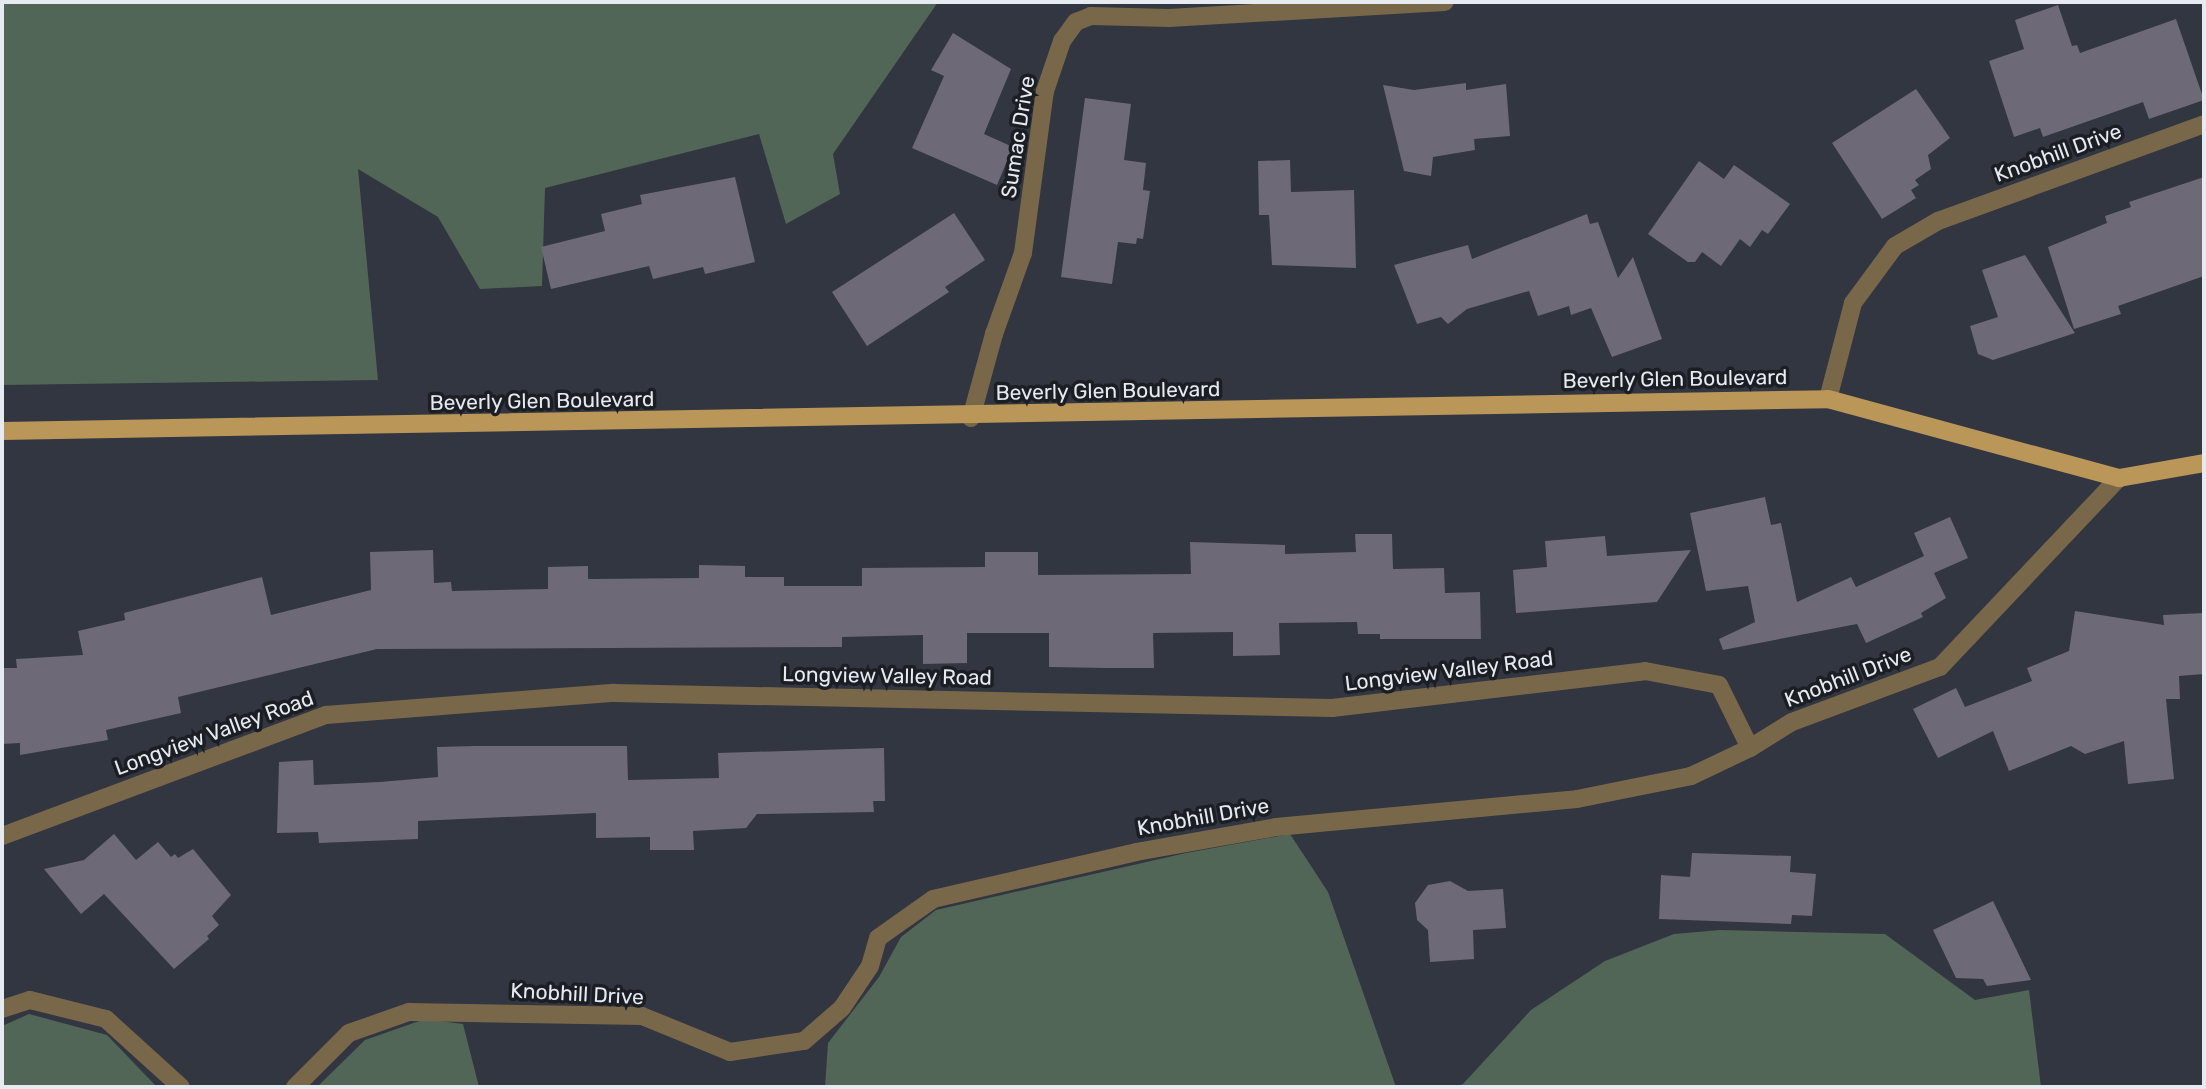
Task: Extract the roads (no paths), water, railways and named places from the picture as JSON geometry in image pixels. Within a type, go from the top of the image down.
[{"type":"main road","name":"Beverly Glen Boulevard","points":[[2,431],[971,418],[1828,399],[2119,478],[2204,463]]},
{"type":"street","name":"Sumac Drive","points":[[971,418],[994,334],[1023,253],[1045,91],[1062,41],[1076,22],[1091,16],[1169,18],[1445,2]]},
{"type":"street","name":"Knobhill Drive","points":[[1828,399],[1853,303],[1895,246],[1938,221],[2204,124]]},
{"type":"street","name":"Knobhill Drive","points":[[295,1087],[349,1033],[409,1012],[642,1016],[730,1052],[804,1041],[842,1008],[870,965],[878,938],[933,899],[1136,852],[1276,827],[1577,799],[1691,776],[1750,748],[1792,722],[1940,667],[2119,478]]},
{"type":"street","name":"Longview Valley Road","points":[[2,836],[326,715],[614,693],[1332,708],[1646,671],[1719,685],[1750,748]]},
{"type":"street","points":[[2,1009],[30,1000],[106,1019],[181,1087]]}]
